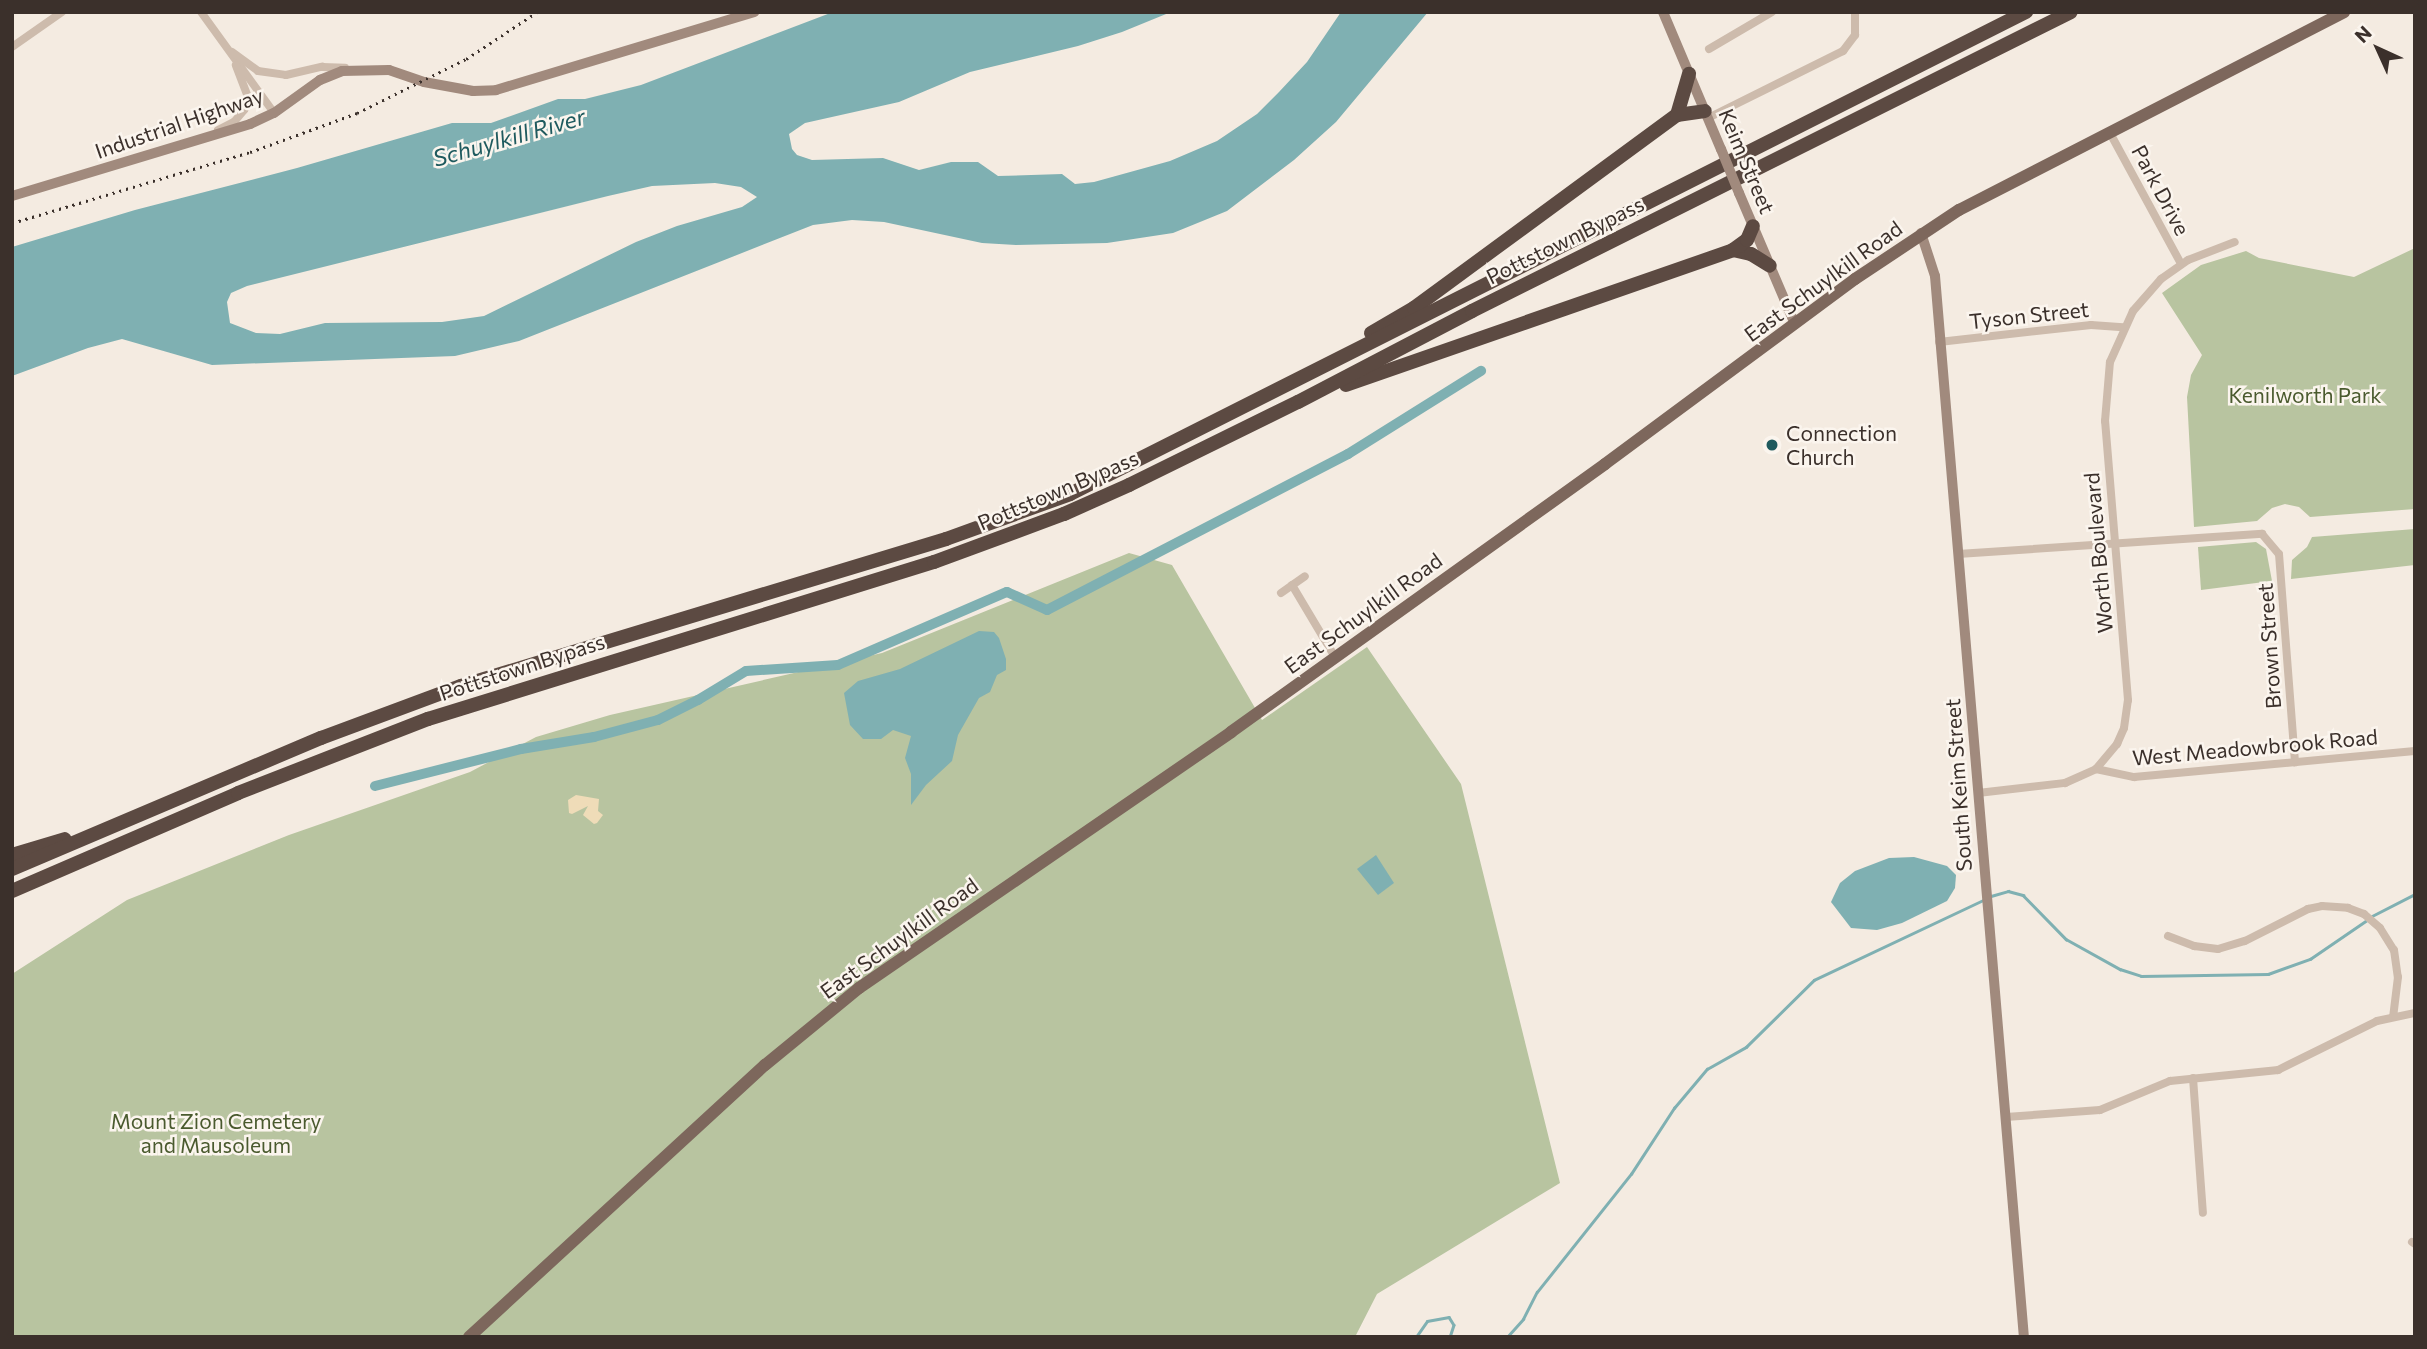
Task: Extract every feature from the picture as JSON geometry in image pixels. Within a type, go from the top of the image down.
[{"type":"highway","name":"Pottstown Bypass","points":[[12,869],[321,738],[461,686],[946,538],[1057,499],[2025,12]]},
{"type":"highway","name":"Pottstown Bypass","points":[[12,891],[250,788],[428,719],[866,584],[995,541],[1129,485],[2071,12]]},
{"type":"highway","points":[[1677,115],[1689,74]]},
{"type":"highway","points":[[1210,423],[1414,308],[1677,115],[1706,115]]},
{"type":"highway","points":[[1298,402],[1733,250],[1747,240],[1753,226]]},
{"type":"highway","points":[[1733,250],[1751,254],[1770,266]]},
{"type":"highway","points":[[12,855],[82,833],[100,831]]},
{"type":"main road","name":"East Schuylkill Road","points":[[469,1337],[756,1072],[823,1017],[926,941],[1335,657],[1921,233],[2344,12]]},
{"type":"street","points":[[12,47],[62,12]]},
{"type":"street","points":[[201,12],[274,113]]},
{"type":"street","name":"Industrial Highway","points":[[12,196],[274,113],[320,79],[342,71],[376,68],[473,91],[496,90],[755,12]]},
{"type":"street","name":"Keim Street","points":[[1663,12],[1795,324]]},
{"type":"street","points":[[1709,49],[1772,12]]},
{"type":"street","points":[[1706,115],[1843,51],[1855,35],[1855,12]]},
{"type":"street","points":[[232,52],[258,71],[286,75],[322,67],[376,68]]},
{"type":"street","points":[[202,137],[234,122],[244,110],[248,97],[232,52]]},
{"type":"street","name":"Park Drive","points":[[2110,133],[2180,264]]},
{"type":"street","name":"South Keim Street","points":[[1921,233],[1933,262],[2024,1337]]},
{"type":"street","name":"Worth Boulevard","points":[[2096,769],[2117,744],[2127,714],[2105,400],[2109,362],[2123,327],[2147,294],[2180,264],[2209,250],[2235,242]]},
{"type":"street","name":"Tyson Street","points":[[1940,342],[2091,325],[2123,327]]},
{"type":"street","name":"Brown Street","points":[[2114,543],[2262,534],[2279,554],[2295,762]]},
{"type":"street","points":[[1958,554],[2114,543]]},
{"type":"street","points":[[1282,593],[1305,576]]},
{"type":"street","points":[[1292,585],[1335,657]]},
{"type":"street","name":"West Meadowbrook Road","points":[[2096,769],[2134,777],[2415,751]]},
{"type":"street","points":[[1978,793],[2065,783],[2096,769]]},
{"type":"street","points":[[2168,936],[2194,946],[2218,949],[2245,941],[2294,915],[2322,906],[2348,908],[2367,917],[2388,938],[2397,963],[2393,1015]]},
{"type":"street","points":[[2006,1118],[2100,1111],[2155,1084],[2278,1070],[2393,1015],[2415,1013]]},
{"type":"street","points":[[2193,1078],[2203,1213]]},
{"type":"green space","name":"Kenilworth Park","points":[[2415,248],[2415,509],[2310,517],[2299,507],[2285,504],[2272,508],[2257,521],[2194,527],[2187,397],[2191,375],[2202,355],[2162,293],[2201,265],[2246,251],[2259,258],[2354,277]]},
{"type":"green space","points":[[2415,529],[2415,565],[2291,579],[2292,560],[2307,547],[2312,537]]},
{"type":"green space","points":[[2256,542],[2266,549],[2272,581],[2201,590],[2198,547]]},
{"type":"green space","name":"Mount Zion Cemetery and Mausoleum","points":[[1129,553],[1172,565],[1262,720],[1367,647],[1461,784],[1560,1183],[1377,1294],[1355,1337],[12,1337],[12,974],[127,900],[289,835],[470,772],[536,737],[610,715],[882,653]]},
{"type":"sand","points":[[576,795],[599,799],[598,811],[603,815],[597,823],[594,824],[583,815],[588,806],[569,813],[568,800]]},
{"type":"water","name":"Schuylkill River","points":[[833,12],[1171,12],[1078,46],[970,72],[899,102],[805,123],[789,134],[792,149],[797,155],[812,160],[883,158],[919,170],[951,162],[978,162],[998,176],[1062,174],[1075,184],[1094,182],[1170,161],[1217,141],[1257,114],[1279,92],[1307,62],[1341,12],[1428,12],[1336,122],[1294,160],[1227,211],[1173,233],[1107,243],[1016,245],[982,243],[884,222],[852,220],[813,225],[519,341],[455,356],[212,365],[122,339],[88,348],[12,376],[12,247],[135,210],[297,168],[452,123],[491,123],[558,99],[585,99],[641,85]],"holes":[[[715,183],[741,187],[757,197],[742,207],[677,226],[636,242],[484,316],[442,322],[325,323],[280,334],[256,333],[230,323],[227,302],[231,293],[247,286],[652,186]]]},
{"type":"water","points":[[979,631],[994,632],[999,638],[1006,659],[1006,670],[997,675],[990,692],[979,698],[958,735],[952,761],[926,785],[911,805],[911,774],[905,758],[911,736],[893,730],[881,739],[863,739],[850,725],[844,693],[858,681],[900,669]]},
{"type":"water","points":[[1376,855],[1394,883],[1378,895],[1357,869]]},
{"type":"water","points":[[1914,857],[1947,866],[1956,875],[1955,888],[1947,901],[1902,923],[1877,930],[1851,928],[1831,902],[1840,883],[1855,871],[1889,858]]},
{"type":"waterway","points":[[375,786],[521,749],[594,737],[658,720],[746,671],[838,665],[1007,592],[1047,610],[1348,454],[1481,371]]},
{"type":"waterway","points":[[1991,896],[2008,891],[2023,895],[2066,939],[2120,969],[2141,976],[2268,974],[2310,959],[2367,920]]},
{"type":"waterway","points":[[2372,916],[2415,894]]},
{"type":"waterway","points":[[1507,1337],[1523,1319],[1537,1292],[1631,1174],[1674,1108],[1707,1069],[1746,1047],[1814,980],[1985,899]]},
{"type":"waterway","points":[[1416,1337],[1427,1321],[1449,1317],[1454,1325],[1450,1337]]},
{"type":"railway","points":[[12,223],[250,152],[357,113],[466,59],[537,12]]},
{"type":"place","name":"Connection Church","points":[[1772,445]]}]
